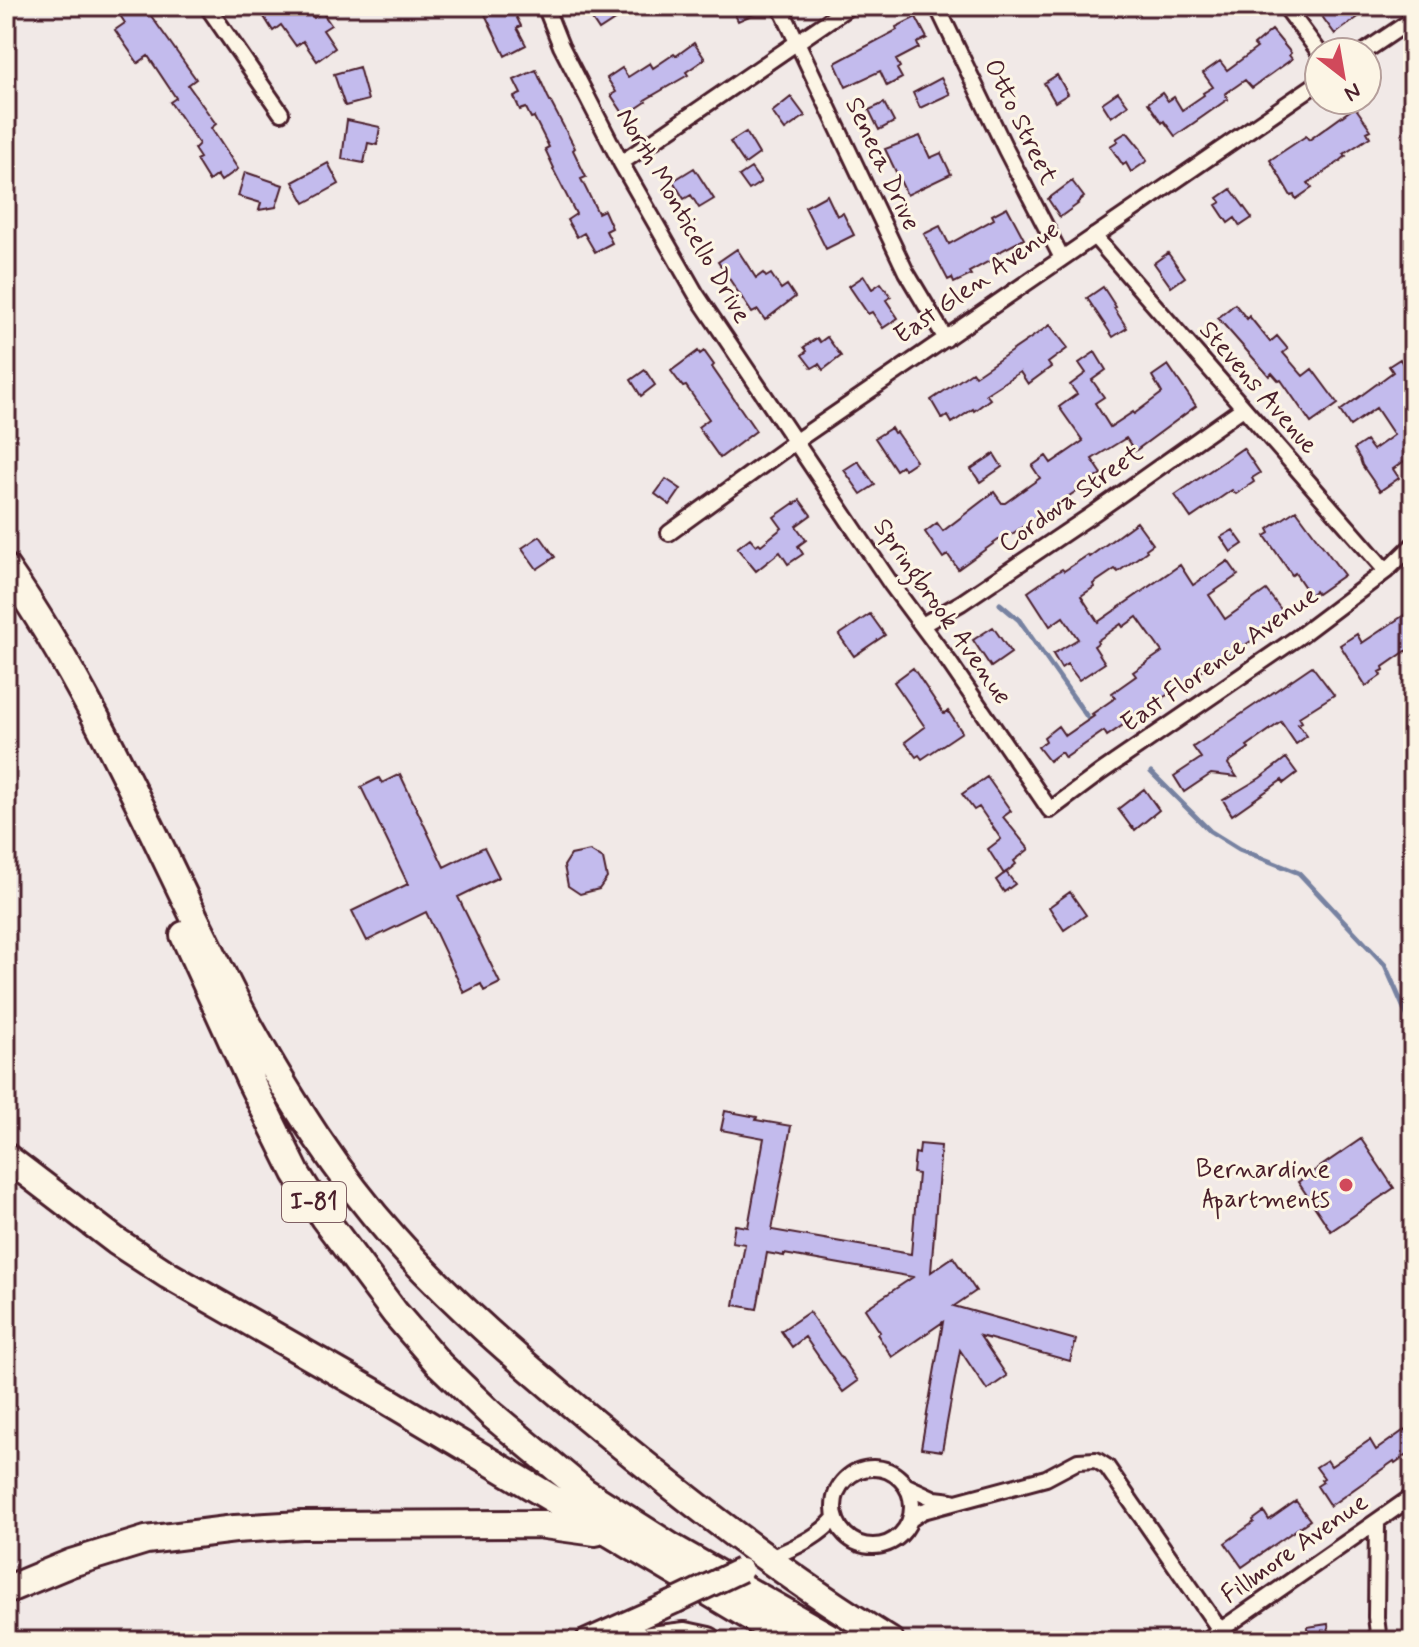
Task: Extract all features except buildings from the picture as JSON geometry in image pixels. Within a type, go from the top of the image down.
[{"type":"highway","points":[[6,568],[30,602],[90,707],[249,1026],[299,1110],[363,1201],[428,1274],[540,1377],[667,1483],[808,1588],[890,1641]]},
{"type":"highway","name":"I-81","points":[[6,585],[115,790],[277,1137],[324,1218],[395,1313],[439,1364],[491,1414],[585,1492],[671,1547],[836,1641]]},
{"type":"highway","points":[[6,1157],[116,1241],[168,1275],[385,1399],[791,1641]]},
{"type":"highway","points":[[6,1590],[71,1563],[146,1540],[235,1529],[301,1525],[537,1524],[591,1530],[621,1541]]},
{"type":"highway","points":[[643,1641],[685,1636],[708,1641]]},
{"type":"main road","points":[[587,1641],[769,1559]]},
{"type":"street","points":[[207,6],[281,113]]},
{"type":"street","name":"North Monticello Drive","points":[[545,6],[561,46],[621,163],[696,294],[796,441]]},
{"type":"street","name":"Seneca Drive","points":[[780,6],[906,272],[946,339]]},
{"type":"street","points":[[621,163],[850,6]]},
{"type":"street","name":"Otto Street","points":[[937,6],[1062,258]]},
{"type":"street","points":[[1285,6],[1307,36]]},
{"type":"street","points":[[1383,39],[1413,19]]},
{"type":"street","name":"East Glen Avenue","points":[[669,533],[796,441],[1303,93]]},
{"type":"street","name":"Stevens Avenue","points":[[1094,236],[1386,571]]},
{"type":"street","name":"Cordova Street","points":[[922,625],[961,603],[1090,516],[1243,408]]},
{"type":"street","name":"Springbrook Avenue","points":[[796,441],[891,584],[949,662],[1050,810]]},
{"type":"street","name":"East Florence Avenue","points":[[1050,810],[1301,635],[1386,571],[1413,545]]},
{"type":"street","points":[[911,1519],[923,1511],[1046,1478],[1078,1461],[1096,1460],[1107,1467],[1220,1630]]},
{"type":"street","points":[[864,1468],[882,1468],[899,1476],[907,1486],[912,1497],[911,1519],[904,1533],[894,1541],[881,1546],[867,1546],[854,1542],[843,1533],[835,1518],[836,1494],[842,1482],[852,1473],[864,1468]]},
{"type":"street","points":[[907,1486],[935,1499],[960,1502]]},
{"type":"street","name":"Fillmore Avenue","points":[[1205,1641],[1413,1496]]},
{"type":"street","points":[[769,1559],[808,1541],[826,1529],[835,1518]]},
{"type":"street","points":[[1377,1521],[1376,1617],[1379,1641]]},
{"type":"street","points":[[808,1541],[847,1536]]},
{"type":"waterway","points":[[1000,604],[1019,620],[1088,718]]},
{"type":"waterway","points":[[1151,772],[1210,831],[1239,849],[1299,873],[1385,965],[1413,1029]]},
{"type":"place","name":"Bernardine Apartments","points":[[1346,1185]]}]
